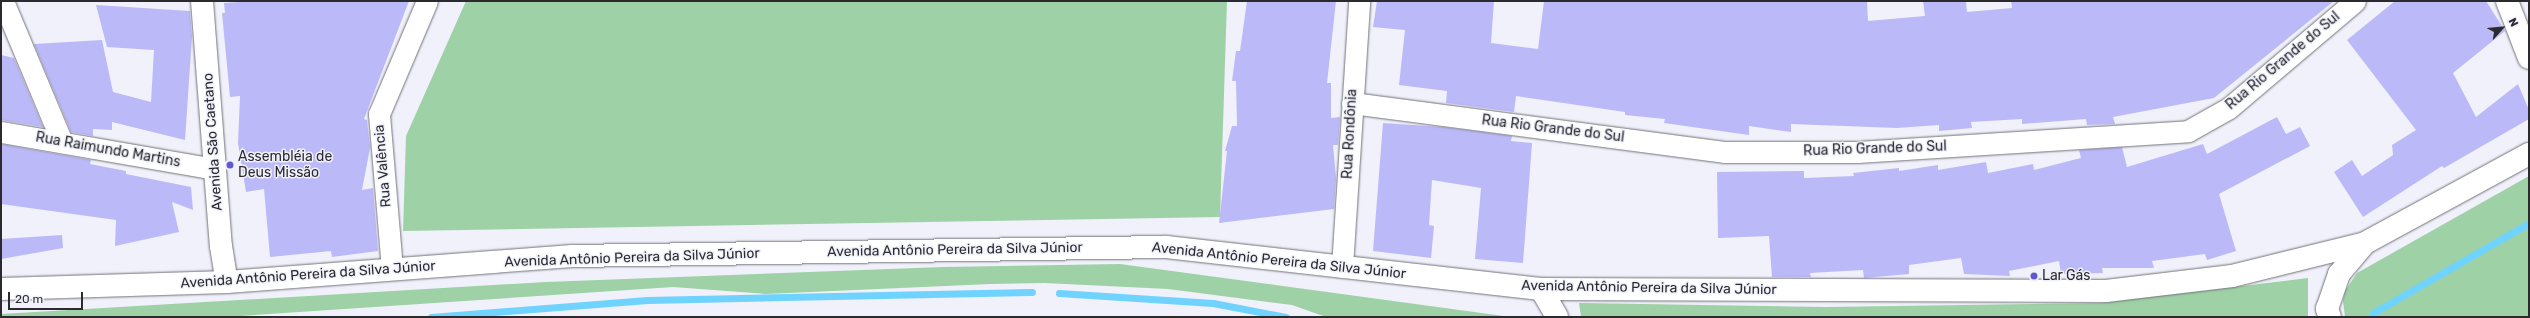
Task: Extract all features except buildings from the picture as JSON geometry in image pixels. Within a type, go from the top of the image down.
[{"type":"street","points":[[3,1],[62,142]]},
{"type":"street","name":"Avenida São Caetano","points":[[202,1],[214,169],[221,246],[227,282]]},
{"type":"street","name":"Rua Valência","points":[[392,269],[379,114],[427,1]]},
{"type":"street","name":"Rua Rondônia","points":[[1342,267],[1359,1]]},
{"type":"street","name":"Rua Rio Grande do Sul","points":[[1352,103],[1724,152],[1857,152],[2188,131],[2229,108],[2355,1]]},
{"type":"street","points":[[2507,1],[2529,58]]},
{"type":"street","name":"Rua Raimundo Martins","points":[[1,132],[214,169]]},
{"type":"street","name":"Avenida Antônio Pereira da Silva Júnior","points":[[1,290],[227,282],[572,256],[1166,247],[1541,289],[2106,290],[2232,276],[2365,243],[2529,154]]},
{"type":"street","points":[[2330,317],[2327,309],[2339,274],[2365,243]]},
{"type":"street","points":[[1541,289],[1557,317]]},
{"type":"green space","points":[[466,1],[1227,1],[1220,217],[403,231],[406,136]]},
{"type":"green space","points":[[2529,176],[2529,317],[2345,317],[2343,301],[2345,291],[2357,273]]},
{"type":"green space","points":[[1120,264],[1511,317],[1326,317],[1292,305],[1168,289],[1045,283],[766,294],[673,287],[225,317],[1,317],[1,314],[546,282],[943,267]]},
{"type":"green space","points":[[2308,278],[2308,317],[1581,317],[1579,303],[1825,307],[2101,303]]},
{"type":"waterway","points":[[2373,313],[2529,223]]},
{"type":"waterway","points":[[431,317],[647,300],[1032,292]]},
{"type":"waterway","points":[[1059,293],[1213,303],[1286,317]]},
{"type":"place","name":"Assembléia de Deus Missão","points":[[230,165]]},
{"type":"place","name":"Lar Gás","points":[[2034,276]]}]
